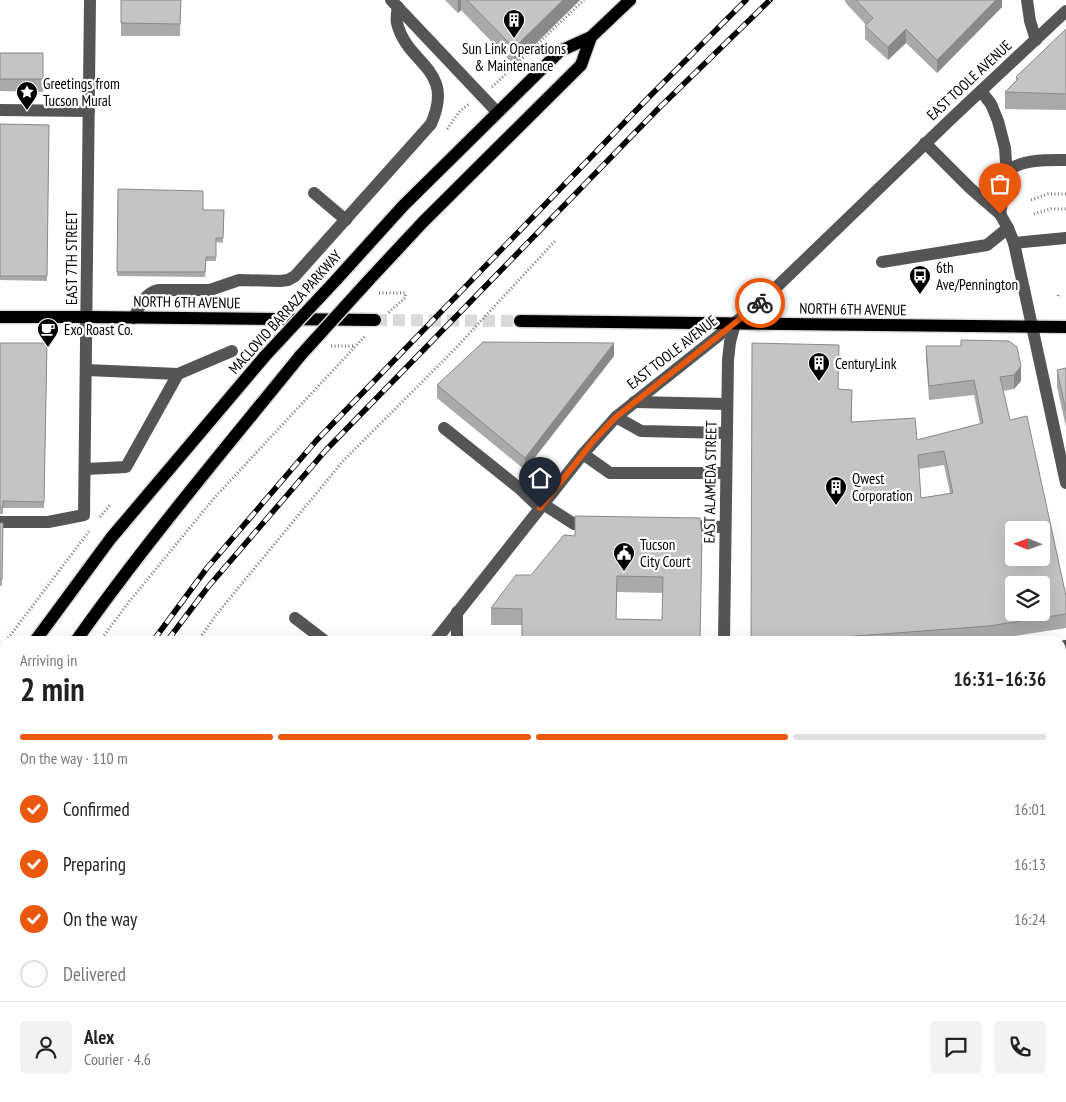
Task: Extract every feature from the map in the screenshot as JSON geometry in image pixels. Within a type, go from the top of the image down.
[{"type":"main road","name":"MACLOVIO BARRAZA PARKWAY","points":[[39,636],[111,538],[265,356],[403,206],[560,51],[591,38],[630,0]]},
{"type":"main road","name":"MACLOVIO BARRAZA PARKWAY","points":[[80,636],[158,532],[300,356],[423,222],[581,65],[591,38]]},
{"type":"main road","name":"NORTH 6TH AVENUE","points":[[0,317],[87,316],[374,320]]},
{"type":"main road","name":"NORTH 6TH AVENUE","points":[[520,321],[1066,327]]},
{"type":"street","name":"EAST 7TH STREET","points":[[0,522],[48,522],[84,515],[90,0]]},
{"type":"street","points":[[1027,0],[1030,21],[1036,40]]},
{"type":"street","points":[[394,4],[497,112]]},
{"type":"street","points":[[134,318],[142,299],[151,292],[158,290],[210,290],[239,280],[280,282],[295,276],[431,124],[437,112],[438,90],[434,77],[404,40],[397,22],[394,4]]},
{"type":"street","name":"EAST TOOLE AVENUE","points":[[439,636],[583,454],[616,417],[735,324],[773,291],[925,143],[1066,11]]},
{"type":"street","points":[[980,91],[991,104],[998,121],[1005,148],[1007,171],[1000,214]]},
{"type":"street","points":[[0,110],[89,112]]},
{"type":"street","points":[[925,143],[1000,214],[1008,228],[1014,243],[1066,483]]},
{"type":"street","points":[[983,199],[1007,171],[1022,164],[1043,160],[1066,160]]},
{"type":"street","points":[[314,193],[346,220]]},
{"type":"street","points":[[882,262],[987,245],[1008,228]]},
{"type":"street","points":[[1014,243],[1066,238]]},
{"type":"street","name":"EAST ALAMEDA STREET","points":[[724,636],[728,360],[735,324]]},
{"type":"street","points":[[87,370],[178,374],[232,351]]},
{"type":"street","points":[[86,469],[126,468],[178,374]]},
{"type":"street","points":[[634,402],[727,404]]},
{"type":"street","points":[[616,417],[641,431],[727,432]]},
{"type":"street","points":[[444,428],[542,506],[574,524],[602,525]]},
{"type":"street","points":[[583,454],[610,473],[726,472]]},
{"type":"street","points":[[676,526],[725,527]]},
{"type":"street","points":[[457,612],[457,636]]},
{"type":"street","points":[[295,618],[318,636]]},
{"type":"path","points":[[501,80],[584,0]]},
{"type":"path","points":[[1030,200],[1048,194],[1066,194]]},
{"type":"path","points":[[1034,214],[1051,209],[1066,209]]},
{"type":"path","points":[[201,636],[216,615],[343,461],[454,350],[554,241]]},
{"type":"path","points":[[98,520],[110,505]]},
{"type":"path","points":[[11,636],[93,527]]},
{"type":"building","points":[[121,0],[181,0],[180,24],[121,23]]},
{"type":"building","points":[[467,0],[563,0],[514,48]]},
{"type":"building","points":[[856,0],[996,0],[937,60],[906,29],[888,47],[865,26],[873,18]]},
{"type":"building","points":[[1066,29],[1066,94],[1005,92],[1018,79],[1016,77]]},
{"type":"building","points":[[0,53],[43,53],[43,79],[0,79]]},
{"type":"building","points":[[0,124],[49,125],[47,276],[0,276]]},
{"type":"building","points":[[118,189],[203,191],[203,210],[224,210],[223,238],[216,238],[216,257],[206,257],[205,272],[117,272]]},
{"type":"building","points":[[961,340],[1009,341],[1017,347],[1021,366],[1014,375],[1000,377],[1010,420],[1027,416],[1050,521],[1005,521],[1005,566],[1050,566],[1050,522],[1066,596],[1066,614],[1050,616],[1050,576],[1005,576],[1005,621],[1021,621],[989,626],[856,636],[751,636],[752,343],[839,345],[838,389],[852,390],[851,422],[915,418],[917,440],[983,423],[974,380],[929,386],[926,346],[961,346]],"holes":[[[944,451],[953,493],[921,498],[918,455]]]},
{"type":"building","points":[[483,342],[614,343],[525,458],[437,385]]},
{"type":"building","points":[[0,343],[47,343],[44,502],[3,501],[3,507],[0,507]]},
{"type":"building","points":[[1066,368],[1066,411],[1057,370]]},
{"type":"building","name":"Tucson City Court","points":[[575,516],[700,518],[702,536],[700,636],[522,636],[522,609],[491,608],[516,575],[531,575],[564,535],[575,536]],"holes":[[[617,576],[663,577],[662,620],[616,619]]]},
{"type":"building","points":[[0,523],[3,523],[2,579],[0,579]]},
{"type":"tunnel","points":[[375,320],[520,321]]},
{"type":"railway","points":[[157,636],[207,568],[316,441],[651,95],[746,0]]},
{"type":"railway","points":[[171,636],[208,587],[326,450],[658,109],[770,0]]},
{"type":"way so far","points":[[760,303],[925,143],[970,188],[1000,214]]},
{"type":"place","name":"Sun Link Operations & Maintenance","points":[[514,39]]},
{"type":"place","name":"Greetings from Tucson Mural","points":[[27,111]]},
{"type":"place","name":"6th Ave/Pennington","points":[[920,295]]},
{"type":"place","name":"Exo Roast Co.","points":[[48,348]]},
{"type":"place","name":"CenturyLink","points":[[819,382]]},
{"type":"place","name":"Qwest Corporation","points":[[836,506]]},
{"type":"place","name":"Tucson City Court","points":[[624,572]]},
{"type":"route","points":[[540,508],[594,440],[622,410],[692,358],[760,303]]}]
